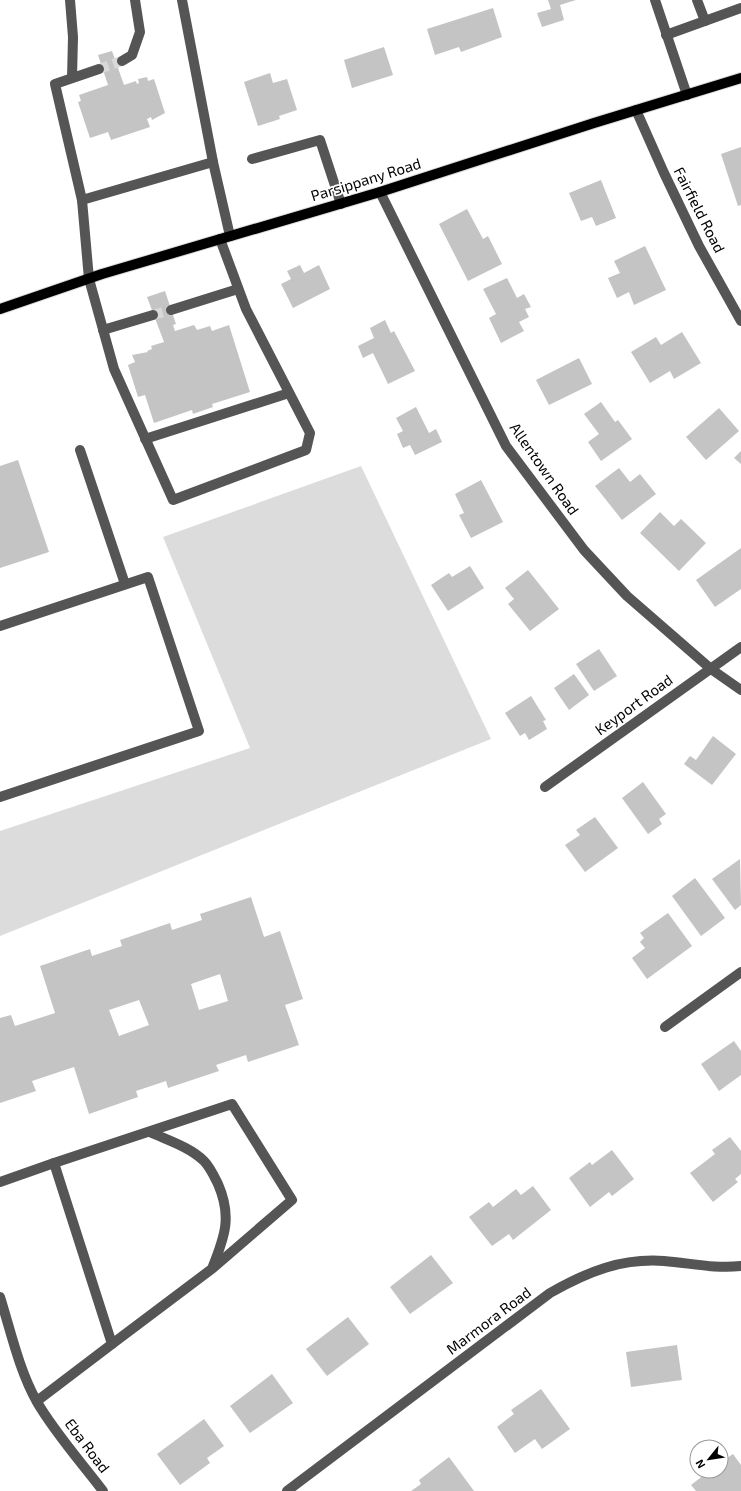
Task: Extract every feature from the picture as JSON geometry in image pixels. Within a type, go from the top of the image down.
[{"type":"main road","name":"Parsippany Road","points":[[0,309],[89,279],[380,192],[741,78]]},
{"type":"street","points":[[70,0],[74,37],[72,78]]},
{"type":"street","points":[[122,61],[132,56],[140,32],[135,0]]},
{"type":"street","points":[[182,0],[213,162],[230,236]]},
{"type":"street","points":[[655,0],[687,95]]},
{"type":"street","points":[[697,0],[705,21]]},
{"type":"street","points":[[666,35],[741,8]]},
{"type":"street","points":[[99,69],[56,84],[82,200],[89,279],[114,369],[172,500],[306,450],[310,433],[246,309],[220,239]]},
{"type":"street","name":"Fairfield Road","points":[[636,110],[699,246],[741,321]]},
{"type":"street","points":[[252,159],[320,140],[341,204]]},
{"type":"street","points":[[82,200],[213,162]]},
{"type":"street","name":"Allentown Road","points":[[380,192],[506,446],[584,550],[626,596],[711,669],[741,690]]},
{"type":"street","points":[[171,310],[238,289]]},
{"type":"street","points":[[103,330],[153,315]]},
{"type":"street","points":[[146,439],[289,393]]},
{"type":"street","points":[[80,450],[125,584]]},
{"type":"street","points":[[0,626],[148,576],[199,731],[0,797]]},
{"type":"street","name":"Keyport Road","points":[[545,787],[741,647]]},
{"type":"street","points":[[665,1027],[741,972]]},
{"type":"street","points":[[0,1182],[232,1104],[292,1200],[213,1268],[37,1401]]},
{"type":"street","points":[[150,1132],[193,1153],[204,1161],[212,1172],[224,1198],[226,1226],[213,1268]]},
{"type":"street","points":[[54,1163],[112,1344]]},
{"type":"street","name":"Marmora Road","points":[[287,1491],[550,1293],[581,1276],[602,1268],[632,1262],[664,1261],[701,1267],[741,1266]]},
{"type":"street","name":"Eba Road","points":[[0,1298],[21,1365],[37,1401],[48,1420],[102,1491]]},
{"type":"shaded area","points":[[361,466],[491,739],[0,936],[0,831],[250,748],[163,537]]},
{"type":"building","points":[[548,0],[576,0],[560,5],[564,20],[542,27],[537,13],[551,9]]},
{"type":"building","points":[[493,8],[502,37],[461,52],[459,47],[435,55],[427,29]]},
{"type":"building","points":[[384,47],[393,75],[352,88],[344,60]]},
{"type":"building","points":[[112,51],[124,85],[136,81],[137,84],[139,83],[138,79],[147,77],[148,81],[154,79],[165,113],[152,120],[151,117],[147,119],[150,127],[111,140],[108,132],[90,138],[78,102],[81,101],[79,95],[108,85],[98,55]]},
{"type":"building","points":[[270,73],[273,83],[287,79],[297,110],[279,116],[280,119],[258,126],[244,82]]},
{"type":"building","points":[[741,147],[741,205],[738,206],[721,154]]},
{"type":"building","points":[[601,180],[616,218],[596,226],[592,217],[581,221],[569,193]]},
{"type":"building","points":[[467,209],[483,239],[488,236],[502,264],[468,281],[439,224]]},
{"type":"building","points":[[645,246],[666,290],[634,305],[629,292],[617,298],[608,278],[620,273],[614,261]]},
{"type":"building","points":[[300,265],[304,273],[319,265],[330,289],[293,308],[281,284],[291,279],[287,271]]},
{"type":"building","points":[[507,278],[517,298],[524,294],[531,307],[525,309],[529,317],[519,322],[524,331],[501,343],[489,318],[496,314],[483,289]]},
{"type":"building","points":[[165,291],[176,324],[173,325],[175,331],[194,325],[197,330],[210,326],[212,331],[229,325],[250,392],[212,404],[213,407],[193,414],[192,410],[154,423],[145,395],[138,397],[128,365],[135,362],[132,355],[148,352],[147,351],[152,349],[151,346],[164,342],[147,297]]},
{"type":"building","points":[[385,320],[391,333],[394,331],[415,371],[388,384],[373,353],[363,358],[358,346],[374,338],[370,328]]},
{"type":"building","points":[[682,332],[701,363],[674,379],[670,371],[650,383],[631,352],[656,337],[661,345]]},
{"type":"building","points":[[579,358],[592,384],[549,405],[536,380]]},
{"type":"building","points":[[601,402],[615,422],[618,420],[632,439],[601,461],[588,442],[599,434],[584,414]]},
{"type":"building","points":[[416,407],[429,433],[436,429],[442,442],[415,455],[410,445],[403,448],[397,434],[403,431],[396,418]]},
{"type":"building","points":[[719,408],[739,431],[706,460],[686,437]]},
{"type":"building","points":[[741,451],[741,464],[734,458]]},
{"type":"building","points":[[18,460],[49,552],[0,568],[0,466]]},
{"type":"building","points":[[619,468],[630,482],[640,474],[656,494],[622,520],[595,486]]},
{"type":"building","points":[[481,480],[503,522],[471,538],[459,515],[464,513],[455,494]]},
{"type":"building","points":[[660,512],[674,526],[681,519],[706,543],[679,571],[640,533]]},
{"type":"building","points":[[741,548],[741,589],[715,607],[696,580]]},
{"type":"building","points":[[470,566],[484,588],[448,611],[431,585],[449,573],[452,577]]},
{"type":"building","points":[[528,570],[559,609],[530,631],[508,604],[514,599],[505,588]]},
{"type":"building","points":[[599,649],[617,676],[594,691],[576,664]]},
{"type":"building","points":[[574,674],[589,695],[569,710],[554,688]]},
{"type":"building","points":[[531,696],[546,720],[543,721],[547,729],[529,740],[525,733],[520,736],[505,713]]},
{"type":"building","points":[[713,736],[736,754],[712,785],[684,764],[690,756],[696,760]]},
{"type":"building","points":[[643,782],[666,814],[659,819],[662,824],[648,834],[622,798]]},
{"type":"building","points":[[595,817],[618,848],[585,872],[565,845],[580,835],[576,830]]},
{"type":"building","points":[[740,859],[741,905],[735,910],[712,879]]},
{"type":"building","points":[[695,878],[725,918],[701,936],[672,896]]},
{"type":"building","points":[[251,897],[264,937],[280,931],[303,999],[285,1005],[299,1045],[248,1062],[246,1055],[216,1065],[219,1071],[168,1088],[166,1081],[136,1091],[138,1097],[89,1114],[74,1067],[32,1081],[36,1091],[0,1103],[0,1018],[11,1015],[15,1026],[55,1013],[40,966],[90,949],[92,956],[122,946],[120,940],[170,923],[172,930],[202,920],[200,914]],"holes":[[[220,974],[228,1001],[199,1010],[191,984]],[[139,1000],[149,1025],[119,1036],[109,1010]]]},
{"type":"building","points":[[668,913],[692,946],[647,979],[632,958],[645,948],[640,942],[644,938],[640,933]]},
{"type":"building","points":[[734,1041],[741,1051],[741,1075],[719,1091],[701,1064]]},
{"type":"building","points":[[730,1137],[741,1151],[741,1174],[735,1179],[738,1182],[713,1202],[690,1173],[715,1154],[712,1150]]},
{"type":"building","points":[[612,1150],[634,1179],[612,1196],[609,1192],[590,1207],[569,1178],[590,1162],[592,1165]]},
{"type":"building","points":[[533,1186],[551,1210],[513,1240],[509,1234],[492,1246],[469,1217],[489,1202],[493,1207],[516,1189],[521,1195]]},
{"type":"building","points":[[431,1255],[453,1283],[410,1314],[390,1287]]},
{"type":"building","points":[[348,1317],[369,1344],[327,1376],[306,1349]]},
{"type":"building","points":[[677,1345],[682,1380],[631,1387],[626,1352]]},
{"type":"building","points":[[272,1374],[293,1403],[250,1433],[230,1406]]},
{"type":"building","points":[[541,1389],[570,1429],[542,1449],[535,1439],[515,1453],[497,1427],[514,1414],[511,1410]]},
{"type":"building","points":[[204,1419],[224,1446],[207,1458],[210,1463],[180,1485],[157,1454]]},
{"type":"building","points":[[733,1454],[741,1465],[741,1491],[696,1491],[691,1485],[699,1479],[729,1479],[729,1457]]},
{"type":"building","points":[[449,1457],[474,1491],[411,1491],[421,1484],[419,1480]]},
{"type":"tunnel","points":[[99,69],[122,61]]},
{"type":"tunnel","points":[[153,315],[171,310]]}]
